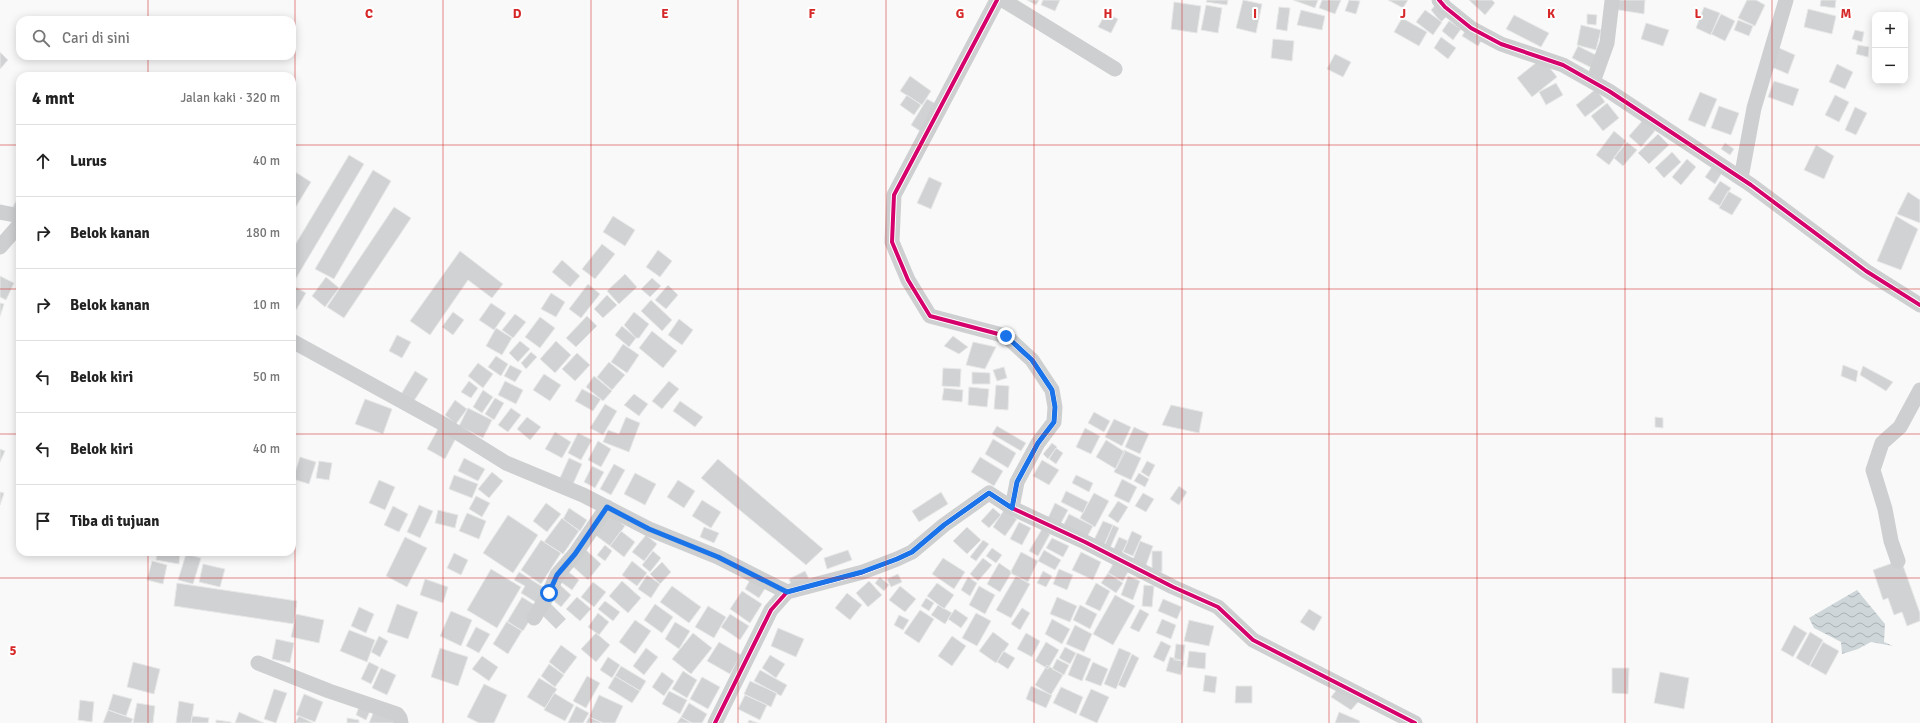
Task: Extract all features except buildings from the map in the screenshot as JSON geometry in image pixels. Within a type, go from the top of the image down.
[{"type":"street","points":[[997,0],[894,195],[892,242],[908,280],[930,316],[1006,336],[1032,360],[1052,390],[1055,407],[1054,422],[1038,443],[1017,482],[1012,508]]},
{"type":"street","points":[[1003,0],[1115,69]]},
{"type":"street","points":[[1439,0],[1445,7],[1471,28],[1501,44],[1563,65],[1609,91],[1741,178],[1866,271],[1920,305]]},
{"type":"street","points":[[1741,178],[1754,108],[1786,0]]},
{"type":"street","points":[[1593,82],[1607,43],[1612,1]]},
{"type":"street","points":[[0,212],[16,215]]},
{"type":"street","points":[[0,247],[16,229]]},
{"type":"street","points":[[296,343],[445,425],[506,463],[607,507],[649,529],[718,557],[787,592]]},
{"type":"street","points":[[1898,561],[1891,541],[1885,509],[1873,470],[1882,443],[1900,427],[1920,390]]},
{"type":"street","points":[[715,723],[771,610],[787,592],[862,572],[912,552],[944,525],[989,493],[1012,508],[1085,542],[1173,587],[1218,607],[1253,640],[1415,723]]},
{"type":"street","points":[[534,618],[549,593],[554,579],[575,554],[607,507]]},
{"type":"street","points":[[258,663],[329,691],[397,714],[401,723]]},
{"type":"water","points":[[1857,590],[1885,624],[1884,642],[1893,646],[1871,642],[1858,649],[1842,654],[1841,642],[1814,628],[1809,618]]},
{"type":"cycle path","points":[[997,0],[894,195],[892,242],[908,280],[930,316],[1006,336],[1032,360],[1052,390],[1055,407],[1054,422],[1038,443],[1017,482],[1012,508]]},
{"type":"cycle path","points":[[1439,0],[1445,7],[1471,28],[1501,44],[1563,65],[1609,91],[1751,185],[1866,271],[1920,305]]},
{"type":"cycle path","points":[[715,723],[771,610],[787,592],[863,572],[912,552],[944,525],[989,493],[1012,508],[1085,542],[1173,587],[1218,607],[1253,640],[1415,723]]},
{"type":"route","points":[[549,593],[554,579],[575,554],[607,507],[649,529],[718,557],[787,592],[862,572],[912,552],[944,525],[989,493],[1012,508],[1017,482],[1038,443],[1054,422],[1055,407],[1052,390],[1032,360],[1006,336]]}]
